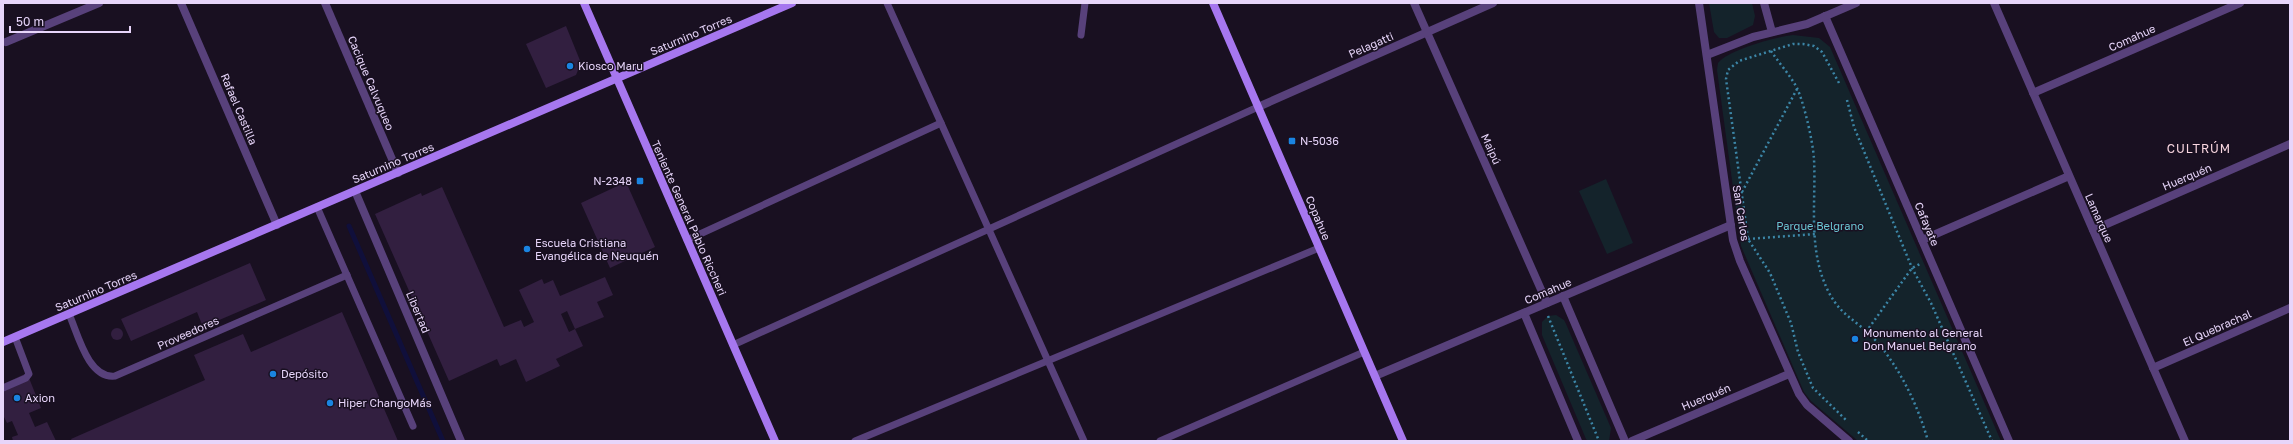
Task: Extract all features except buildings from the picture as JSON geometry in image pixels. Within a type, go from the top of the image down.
[{"type":"street","points":[[6,42],[99,3]]},
{"type":"street","name":"Rafael Castilla","points":[[182,3],[277,224]]},
{"type":"street","name":"Cacique Calvuqueo","points":[[325,3],[398,173]]},
{"type":"street","name":"Teniente General Pablo Riccheri","points":[[584,3],[774,441]]},
{"type":"street","name":"Saturnino Torres","points":[[3,342],[792,3]]},
{"type":"street","name":"Copahue","points":[[1213,3],[1403,441]]},
{"type":"street","name":"Maipú","points":[[1414,3],[1547,303]]},
{"type":"street","name":"Pelagatti","points":[[1258,107],[1493,3]]},
{"type":"street","name":"San Carlos","points":[[1699,3],[1731,226],[1737,255],[1789,374],[1803,400],[1849,441]]},
{"type":"street","points":[[1764,3],[1772,32]]},
{"type":"street","points":[[1706,55],[1744,39],[1799,26],[1856,3]]},
{"type":"street","name":"Lamarque","points":[[1994,3],[2185,441]]},
{"type":"street","name":"Comahue","points":[[2033,93],[2240,3]]},
{"type":"street","name":"Cafayate","points":[[1825,16],[2010,441]]},
{"type":"street","name":"Huerquén","points":[[2093,230],[2290,144]]},
{"type":"street","points":[[1922,240],[2069,176]]},
{"type":"street","name":"Libertad","points":[[355,191],[461,441]]},
{"type":"street","name":"Comahue","points":[[1375,376],[1731,226]]},
{"type":"street","points":[[1563,296],[1625,441]]},
{"type":"street","name":"El Quebrachal","points":[[2153,368],[2290,308]]},
{"type":"street","points":[[1524,313],[1578,441]]},
{"type":"street","name":"Huerquén","points":[[1632,441],[1789,374]]},
{"type":"lane","points":[[887,3],[1084,441]]},
{"type":"lane","points":[[1081,35],[1085,3]]},
{"type":"lane","points":[[733,345],[1258,107]]},
{"type":"lane","points":[[687,240],[941,123]]},
{"type":"lane","points":[[317,208],[413,426]]},
{"type":"lane","points":[[855,441],[1319,248]]},
{"type":"lane","name":"Proveedores","points":[[69,314],[94,368],[103,375],[115,376],[346,275]]},
{"type":"lane","points":[[3,388],[26,378],[29,374],[15,337]]},
{"type":"lane","points":[[1160,441],[1364,352]]},
{"type":"path","points":[[1800,36],[1800,44]]},
{"type":"path","points":[[1841,86],[1822,52],[1814,46],[1800,44],[1739,61],[1731,67],[1726,75],[1748,239],[1770,273],[1792,323],[1798,352],[1813,388],[1851,425]]},
{"type":"path","points":[[1771,51],[1797,89],[1813,152],[1815,234],[1819,267],[1833,300],[1844,315],[1866,332],[1886,353],[1917,410],[1928,441]]},
{"type":"path","points":[[1742,193],[1797,89]]},
{"type":"path","points":[[1846,99],[1856,132],[1912,268],[1931,303],[1992,441]]},
{"type":"path","points":[[1748,239],[1815,234]]},
{"type":"path","points":[[1866,332],[1912,268],[1924,262]]},
{"type":"path","points":[[1548,316],[1599,441]]},
{"type":"path","points":[[1856,430],[1868,441]]},
{"type":"green space","points":[[1709,3],[1752,3],[1755,16],[1753,25],[1727,38],[1719,38],[1714,32]]},
{"type":"green space","name":"Parque Belgrano","points":[[1793,35],[1819,38],[1830,47],[2001,441],[1858,441],[1811,401],[1804,392],[1741,246],[1717,70],[1718,63],[1732,53],[1764,41]]},
{"type":"green space","points":[[1606,179],[1633,243],[1607,254],[1579,191]]},
{"type":"green space","points":[[1556,315],[1564,320],[1566,324],[1611,428],[1609,441],[1588,441],[1586,439],[1542,335],[1542,322],[1548,316]]},
{"type":"waterway","points":[[349,226],[443,441]]},
{"type":"place","name":"Kiosco Maru","points":[[570,66]]},
{"type":"place","name":"N-5036","points":[[1292,141]]},
{"type":"place","name":"N-2348","points":[[640,181]]},
{"type":"place","name":"Escuela Cristiana Evangélica de Neuquén","points":[[527,249]]},
{"type":"place","name":"Monumento al General Don Manuel Belgrano","points":[[1855,339]]},
{"type":"place","name":"Depósito","points":[[273,374]]},
{"type":"place","name":"Axion","points":[[17,398]]},
{"type":"place","name":"Hiper ChangoMás","points":[[330,403]]},
{"type":"district","name":"CULTRÚM","points":[[2199,149]]}]
